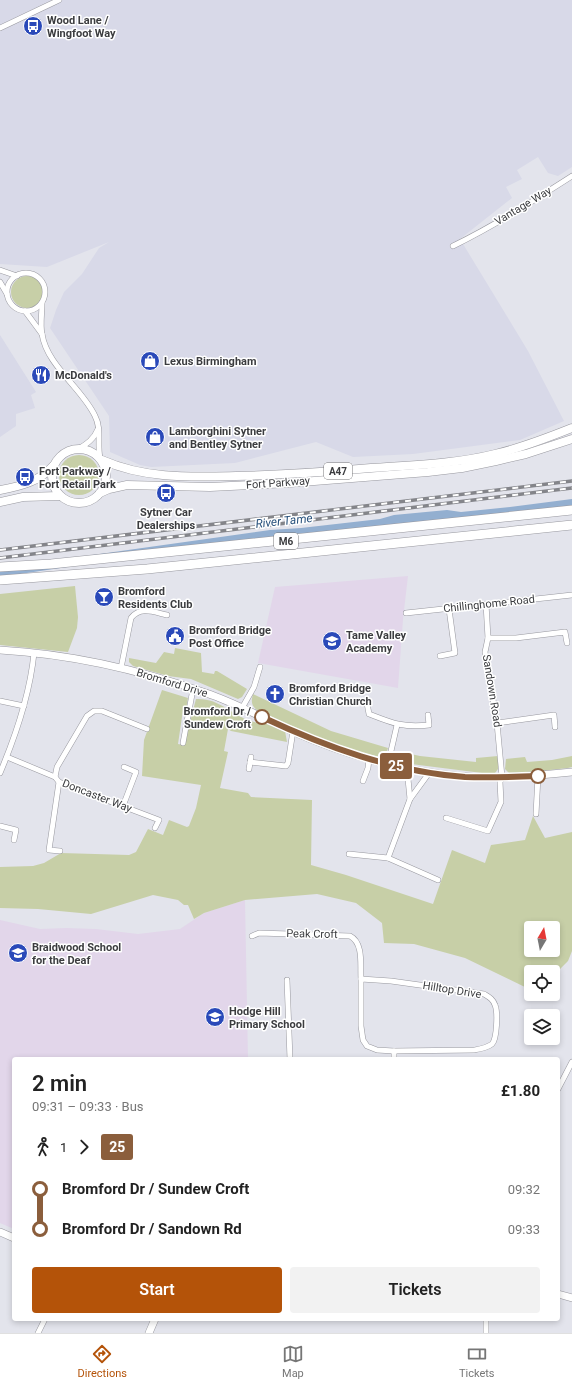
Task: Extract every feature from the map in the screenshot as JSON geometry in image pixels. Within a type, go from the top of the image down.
[{"type":"highway","name":"M6","points":[[0,567],[51,564],[572,510]]},
{"type":"highway","name":"M6","points":[[0,580],[155,568],[572,525]]},
{"type":"main road","name":"Fort Parkway","points":[[78,448],[93,452],[101,459],[120,468],[159,475],[210,477],[288,475],[462,460],[494,454],[522,446],[572,428]]},
{"type":"main road","name":"Fort Parkway","points":[[0,502],[23,497],[59,496],[71,502],[80,503],[92,500],[100,493],[109,489],[127,485],[186,488],[242,486],[448,469],[496,462],[556,445],[572,438]]},
{"type":"main road","points":[[0,490],[35,481],[48,472],[58,459],[65,453],[78,448]]},
{"type":"main road","points":[[100,493],[104,488],[106,479],[106,472],[101,459]]},
{"type":"main road","points":[[54,464],[52,479],[59,496]]},
{"type":"street","points":[[0,28],[59,0]]},
{"type":"street","name":"Vantage Way","points":[[453,246],[475,235],[572,176]]},
{"type":"street","points":[[0,270],[17,276]]},
{"type":"street","points":[[7,295],[9,284],[17,276],[25,273],[36,276],[41,280],[44,285],[45,292],[42,303],[42,334]]},
{"type":"street","points":[[0,282],[13,306],[25,311],[42,334],[49,353],[96,417],[101,459]]},
{"type":"street","points":[[25,311],[37,308],[42,303]]},
{"type":"street","points":[[78,448],[88,443],[95,436],[98,428]]},
{"type":"street","name":"Chillinghome Road","points":[[406,613],[572,595]]},
{"type":"street","name":"Sandown Road","points":[[446,818],[488,831],[501,802],[500,782],[502,777],[497,722],[485,652],[488,638],[486,604]]},
{"type":"street","points":[[440,656],[455,653],[449,608]]},
{"type":"street","points":[[121,668],[131,618],[135,612],[142,610],[167,615]]},
{"type":"street","points":[[488,638],[516,638],[565,632],[567,643]]},
{"type":"street","name":"Bromford Drive","points":[[0,650],[34,652],[76,658],[121,668],[207,693],[334,748],[369,759],[429,773],[465,777],[502,777],[538,776],[572,772]]},
{"type":"street","points":[[0,774],[30,687],[34,652]]},
{"type":"street","points":[[242,708],[254,687],[260,667]]},
{"type":"street","points":[[183,743],[193,689]]},
{"type":"street","points":[[0,701],[24,706]]},
{"type":"street","points":[[367,703],[369,714],[397,725],[415,727],[429,725],[428,715]]},
{"type":"street","points":[[55,777],[57,767],[87,716],[94,711],[102,711],[147,729]]},
{"type":"street","points":[[497,722],[554,715],[555,727]]},
{"type":"street","points":[[388,764],[397,725]]},
{"type":"street","points":[[249,769],[251,760],[286,766],[288,763],[292,731]]},
{"type":"street","name":"Doncaster Way","points":[[7,756],[55,777],[59,782],[159,820],[155,828]]},
{"type":"street","points":[[363,781],[368,768],[369,759]]},
{"type":"street","points":[[123,806],[136,772],[124,767]]},
{"type":"street","points":[[407,768],[410,799]]},
{"type":"street","points":[[388,858],[410,799],[429,773]]},
{"type":"street","points":[[536,814],[538,776]]},
{"type":"street","points":[[59,782],[49,850],[60,851]]},
{"type":"street","points":[[0,826],[16,830],[14,840]]},
{"type":"street","points":[[349,854],[388,858],[438,880]]},
{"type":"street","name":"Peak Croft","points":[[252,936],[259,933],[350,936],[356,941],[359,948],[361,979]]},
{"type":"street","name":"Hilltop Drive","points":[[361,979],[391,981],[484,994],[492,999],[496,1006],[496,1037],[491,1044],[485,1048],[474,1050],[394,1052],[377,1050],[367,1046],[363,1040],[361,1026],[361,979]]},
{"type":"street","points":[[287,980],[290,1057]]},
{"type":"street","points":[[394,1052],[394,1057]]},
{"type":"street","points":[[560,1085],[572,1062]]},
{"type":"street","points":[[0,1232],[12,1237]]},
{"type":"street","points":[[560,1295],[572,1298]]},
{"type":"street","points":[[38,1333],[45,1321]]},
{"type":"street","points":[[149,1333],[154,1321]]},
{"type":"street","points":[[486,1321],[486,1333]]},
{"type":"shaded area","points":[[0,0],[572,0],[572,167],[558,176],[548,173],[538,157],[517,170],[522,179],[506,187],[512,198],[460,239],[528,351],[564,421],[520,440],[413,454],[353,457],[316,442],[235,463],[151,467],[140,465],[110,452],[109,416],[50,328],[64,292],[82,274],[99,248],[109,242],[47,267],[0,264]]},
{"type":"shaded area","points":[[0,335],[36,392],[31,395],[35,408],[16,414],[16,426],[0,437]]},
{"type":"shaded area","name":"Tame Valley Academy","points":[[408,576],[398,688],[258,663],[275,587]]},
{"type":"shaded area","points":[[245,900],[248,1057],[12,1057],[12,1228],[0,1223],[0,920],[40,929],[96,929],[138,934],[180,929],[204,913]]},
{"type":"green space","points":[[24,276],[30,276],[39,280],[43,292],[39,304],[30,308],[24,308],[15,304],[11,295],[11,289],[15,280]]},
{"type":"green space","points":[[79,455],[87,457],[93,461],[97,467],[99,475],[97,483],[93,489],[87,493],[79,495],[71,493],[65,489],[61,483],[59,475],[61,467],[65,461],[71,457]]},
{"type":"green space","points":[[75,586],[78,617],[77,628],[68,652],[0,645],[0,594]]},
{"type":"green space","points":[[175,648],[201,653],[202,672],[214,674],[215,671],[217,671],[247,689],[242,697],[238,699],[191,679],[168,676],[133,666],[129,662],[129,658],[156,663],[164,652],[174,654]]},
{"type":"green space","points":[[162,690],[188,698],[186,710],[183,710],[178,744],[184,745],[196,699],[212,701],[244,718],[255,722],[272,725],[285,731],[287,742],[231,731],[228,729],[224,751],[228,752],[220,788],[248,793],[251,797],[312,800],[311,865],[433,904],[452,850],[485,863],[491,845],[525,840],[533,816],[545,838],[572,832],[572,951],[568,961],[560,969],[560,965],[524,965],[524,987],[465,958],[414,944],[384,943],[382,923],[356,903],[317,894],[245,900],[204,913],[194,919],[188,905],[184,905],[178,900],[153,895],[91,914],[38,909],[0,908],[0,867],[33,866],[44,863],[61,853],[129,855],[136,852],[148,829],[163,835],[169,820],[187,827],[189,826],[196,808],[201,785],[142,776],[144,740]]},
{"type":"green space","points":[[253,694],[331,731],[388,748],[386,754],[381,757],[334,744],[258,711],[252,703]]},
{"type":"green space","points":[[397,751],[420,756],[476,762],[476,758],[498,756],[498,769],[495,773],[490,774],[403,763],[397,761]]},
{"type":"green space","points":[[572,756],[572,767],[568,768],[514,775],[510,774],[505,769],[506,759],[525,757],[527,762],[552,760]]},
{"type":"water","points":[[572,499],[572,508],[208,546],[0,577],[0,568],[270,530],[380,519],[394,515],[447,510],[461,512]]},
{"type":"railway","points":[[0,550],[572,481]]},
{"type":"railway","points":[[0,558],[572,488]]},
{"type":"bus line","name":"25","points":[[262,717],[334,748],[369,759],[429,773],[465,777],[538,776]]},
{"type":"place","name":"Wood Lane / Wingfoot Way","points":[[33,26]]},
{"type":"place","name":"Lexus Birmingham","points":[[150,361]]},
{"type":"place","name":"McDonald's","points":[[41,375]]},
{"type":"place","name":"Lamborghini Sytner and Bentley Sytner","points":[[155,437]]},
{"type":"place","name":"Fort Parkway / Fort Retail Park","points":[[25,477]]},
{"type":"place","name":"Sytner Car Dealerships","points":[[166,493]]},
{"type":"place","name":"Bromford Residents Club","points":[[104,597]]},
{"type":"place","name":"Bromford Bridge Post Office","points":[[175,636]]},
{"type":"place","name":"Tame Valley Academy","points":[[332,641]]},
{"type":"place","name":"Bromford Bridge Christian Church","points":[[275,694]]},
{"type":"place","name":"Bromford Dr / Sundew Croft","points":[[262,717]]},
{"type":"place","name":"Braidwood School for the Deaf","points":[[18,953]]},
{"type":"place","name":"Hodge Hill Primary School","points":[[215,1017]]},
{"type":"water label","name":"River Tame","points":[[284,521]]}]
